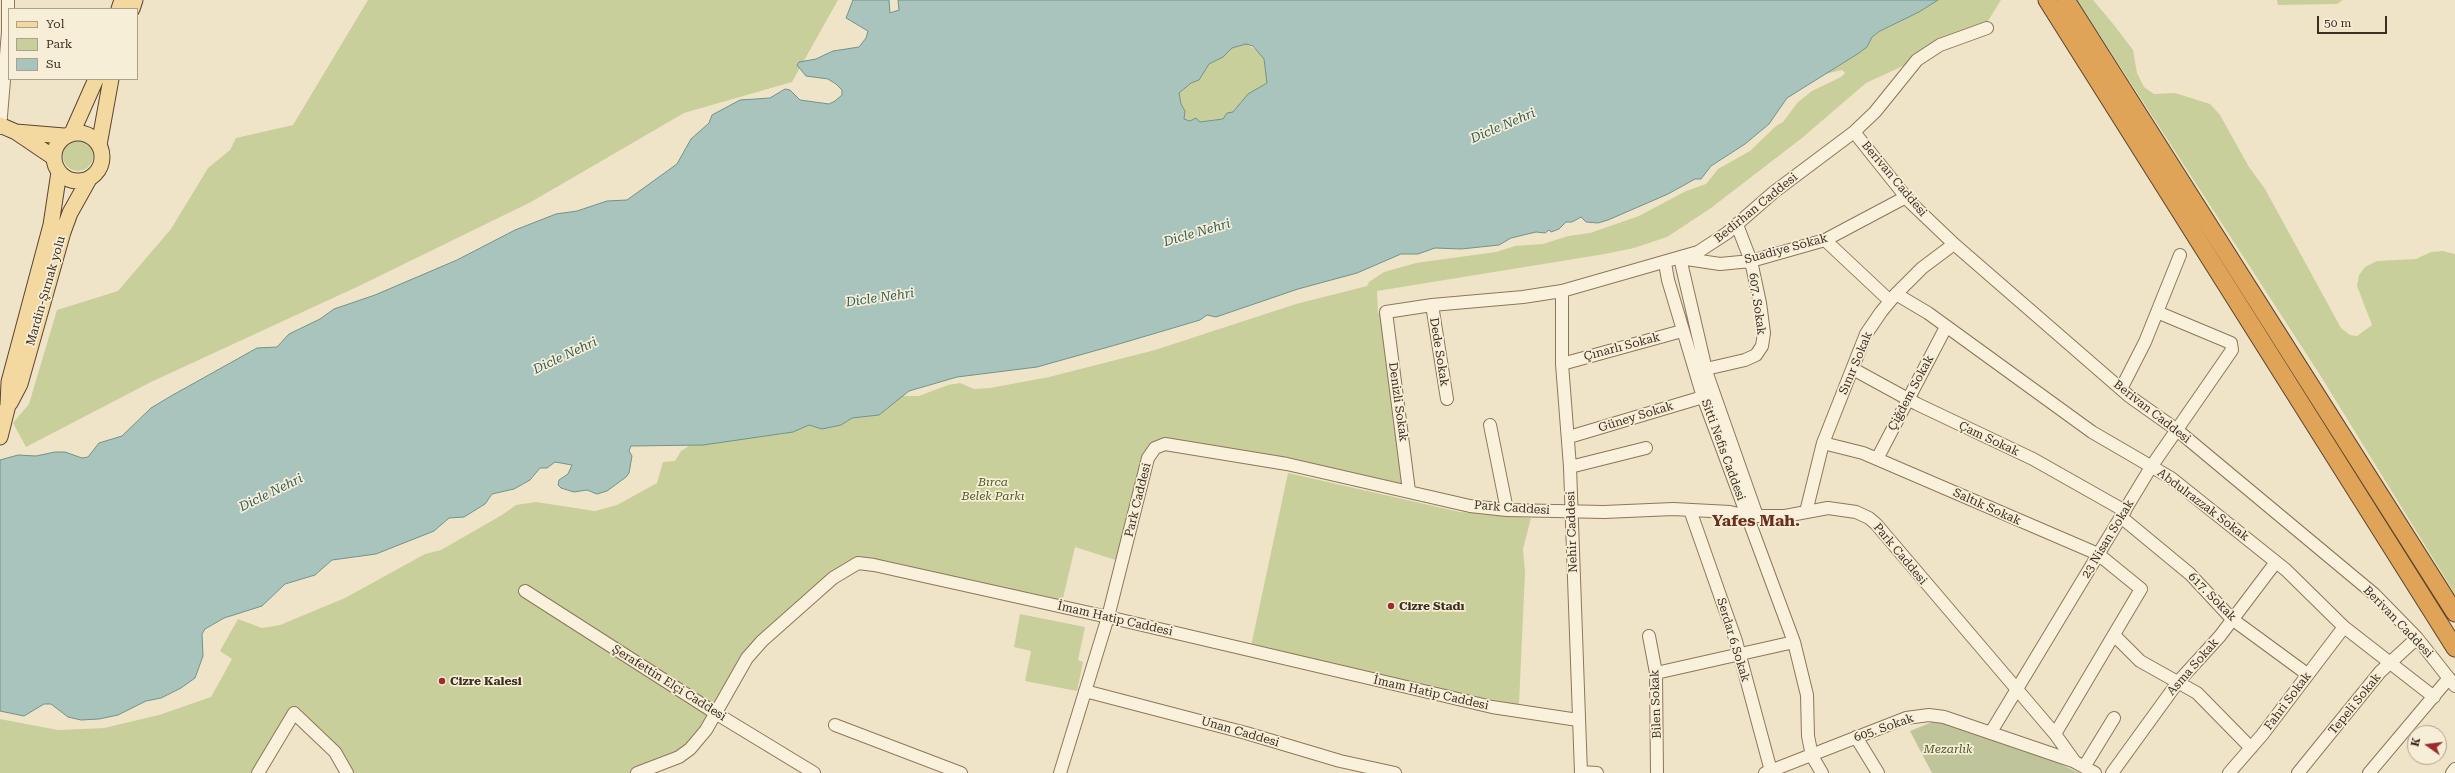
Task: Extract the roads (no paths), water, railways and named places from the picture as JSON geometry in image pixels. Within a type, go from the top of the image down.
[{"type":"highway","points":[[2048,2],[2455,648]]},
{"type":"highway","points":[[2068,2],[2455,613]]},
{"type":"main road","points":[[16,132],[68,135],[87,134],[99,145],[102,152],[100,168],[89,179],[72,181],[59,172],[53,157],[54,149],[68,135],[96,80]]},
{"type":"main road","points":[[99,145],[101,127],[111,80]]},
{"type":"main road","points":[[0,126],[16,132],[53,157]]},
{"type":"main road","name":"Mardin-Şırnak yolu","points":[[0,437],[8,405],[10,382],[51,225],[59,172]]},
{"type":"main road","name":"Mardin-Şırnak yolu","points":[[8,405],[20,384],[63,232],[89,179]]},
{"type":"street","points":[[0,126],[4,30],[8,0]]},
{"type":"street","name":"Bedirhan Caddesi","points":[[1386,312],[1432,305],[1523,297],[1562,291],[1665,263],[1698,252],[1736,225],[1774,192],[1854,132],[1874,112],[1918,60],[1940,45],[1987,28]]},
{"type":"street","name":"Berivan Caddesi","points":[[1854,132],[1906,197],[1954,244],[2121,389],[2177,430],[2374,594],[2416,638],[2452,682]]},
{"type":"street","name":"Suadiye Sokak","points":[[1680,258],[1720,264],[1751,261],[1825,240],[1906,197]]},
{"type":"street","name":"607. Sokak","points":[[1706,369],[1745,360],[1756,355],[1762,346],[1764,333],[1751,261],[1736,225]]},
{"type":"street","name":"Abdulrazzak Sokak","points":[[1825,240],[1893,297],[1946,327],[2092,432],[2176,483],[2276,562],[2344,626],[2434,698]]},
{"type":"street","name":"Sınır Sokak","points":[[1806,512],[1823,443],[1866,334],[1893,297],[1922,268],[1954,244]]},
{"type":"street","points":[[2121,389],[2157,312],[2180,255]]},
{"type":"street","points":[[1680,258],[1706,369],[1752,516]]},
{"type":"street","name":"Sitti Nefis Caddesi","points":[[1665,263],[1668,280],[1682,331],[1703,397],[1752,516],[1794,642],[1807,695],[1808,736],[1812,756],[1822,773]]},
{"type":"street","name":"Nehir Caddesi","points":[[1562,291],[1562,364],[1570,467],[1581,772]]},
{"type":"street","name":"Dede Sokak","points":[[1432,305],[1447,399]]},
{"type":"street","name":"Denizli Sokak","points":[[1386,312],[1409,491]]},
{"type":"street","name":"23 Nisan Sokak","points":[[1991,732],[2151,467],[2232,350],[2231,343],[2157,312]]},
{"type":"street","name":"Çiğdem Sokak","points":[[1877,459],[1907,398],[1946,327]]},
{"type":"street","name":"Çınarlı Sokak","points":[[1562,364],[1682,331]]},
{"type":"street","name":"Çam Sokak","points":[[1853,369],[1907,398],[2033,459],[2123,514]]},
{"type":"street","name":"Güney Sokak","points":[[1568,437],[1703,397]]},
{"type":"street","points":[[1490,425],[1507,510]]},
{"type":"street","name":"Saltık Sokak","points":[[1823,443],[1863,453],[2098,554],[2140,589],[2114,636]]},
{"type":"street","name":"Park Caddesi","points":[[1060,773],[1108,617],[1148,458],[1159,445],[1190,446],[1279,463],[1409,491],[1470,506],[1507,510],[1572,512],[1690,510],[1730,512],[1752,516],[1785,516],[1835,509],[1856,512],[1869,518],[2055,734],[2079,764],[2095,773]]},
{"type":"street","points":[[1570,467],[1646,448]]},
{"type":"street","name":"Serdar 6 Sokak","points":[[1690,510],[1739,656],[1768,772]]},
{"type":"street","name":"617. Sokak","points":[[2123,514],[2190,574],[2232,619],[2307,674]]},
{"type":"street","name":"Asma Sokak","points":[[2112,773],[2178,682],[2220,636],[2276,562]]},
{"type":"street","name":"İmam Hatip Caddesi","points":[[637,773],[685,753],[697,740],[716,714],[747,658],[762,641],[833,578],[858,563],[874,565],[1108,617],[1492,707],[1578,720]]},
{"type":"street","name":"Şerafettin Elçi Caddesi","points":[[525,592],[716,714],[814,773]]},
{"type":"street","name":"Fahri Sokak","points":[[2229,773],[2251,748],[2344,626]]},
{"type":"street","name":"Bilen Sokak","points":[[1649,636],[1656,674],[1657,773]]},
{"type":"street","points":[[2055,734],[2114,636],[2140,661],[2197,693],[2251,748]]},
{"type":"street","name":"Tepeli Sokak","points":[[2298,773],[2380,672],[2416,638]]},
{"type":"street","points":[[1656,674],[1739,656],[1794,642]]},
{"type":"street","points":[[2369,773],[2434,698],[2452,682]]},
{"type":"street","name":"Unan Caddesi","points":[[1085,691],[1246,733],[1340,761],[1395,773]]},
{"type":"street","points":[[258,773],[294,713],[335,752],[347,773]]},
{"type":"street","name":"605. Sokak","points":[[1768,772],[1906,718],[1929,715],[1944,717],[1991,732],[2079,764]]},
{"type":"street","points":[[2079,764],[2114,718]]},
{"type":"street","points":[[835,725],[961,773]]},
{"type":"street","points":[[1856,737],[1878,773]]},
{"type":"street","points":[[2452,773],[2455,769]]},
{"type":"street","points":[[1581,772],[1597,773]]},
{"type":"water","name":"Dicle Nehri","points":[[853,0],[889,0],[890,13],[899,10],[898,0],[1938,0],[1919,12],[1880,31],[1872,37],[1867,47],[1859,53],[1787,98],[1769,124],[1745,144],[1711,166],[1701,179],[1695,179],[1668,194],[1608,220],[1598,223],[1586,222],[1581,217],[1572,222],[1566,222],[1559,229],[1551,232],[1549,230],[1545,233],[1536,232],[1511,238],[1499,245],[1461,249],[1435,248],[1418,254],[1401,254],[1357,273],[1298,289],[1216,317],[1207,315],[1200,320],[1037,367],[957,377],[909,391],[879,415],[852,418],[841,425],[822,429],[809,425],[793,432],[703,445],[631,446],[629,451],[632,456],[629,473],[607,491],[597,494],[587,490],[574,492],[561,488],[558,485],[559,480],[568,474],[572,465],[555,462],[547,468],[540,468],[530,480],[514,489],[492,494],[485,504],[464,517],[449,518],[434,531],[376,554],[332,560],[315,575],[285,584],[262,606],[224,618],[205,629],[202,634],[203,656],[195,678],[181,688],[161,698],[146,701],[118,715],[99,719],[81,720],[68,717],[51,704],[44,704],[24,716],[0,711],[0,460],[18,455],[36,456],[55,452],[65,452],[82,458],[88,457],[99,443],[122,436],[151,408],[257,348],[277,347],[289,334],[320,319],[334,309],[375,295],[457,260],[515,230],[556,214],[577,211],[607,201],[627,200],[677,164],[691,139],[709,123],[712,115],[740,100],[770,98],[785,89],[790,90],[800,100],[829,104],[835,101],[842,95],[842,90],[836,84],[828,79],[806,76],[797,65],[799,62],[816,59],[833,51],[859,47],[866,38],[868,31],[846,18]],"holes":[[[1246,44],[1253,46],[1264,59],[1267,83],[1248,94],[1233,112],[1227,113],[1223,119],[1200,122],[1196,118],[1190,121],[1184,119],[1185,111],[1181,104],[1179,93],[1191,83],[1199,80],[1209,64],[1223,57],[1232,48]]]},
{"type":"place","name":"Cizre Stadı","points":[[1391,606]]},
{"type":"place","name":"Cizre Kalesi","points":[[442,681]]},
{"type":"district","name":"Yafes Mah.","points":[[1756,521]]},
{"type":"park label","name":"Bırca Belek Parkı","points":[[993,489]]},
{"type":"park label","name":"Mezarlık","points":[[1948,749]]}]
